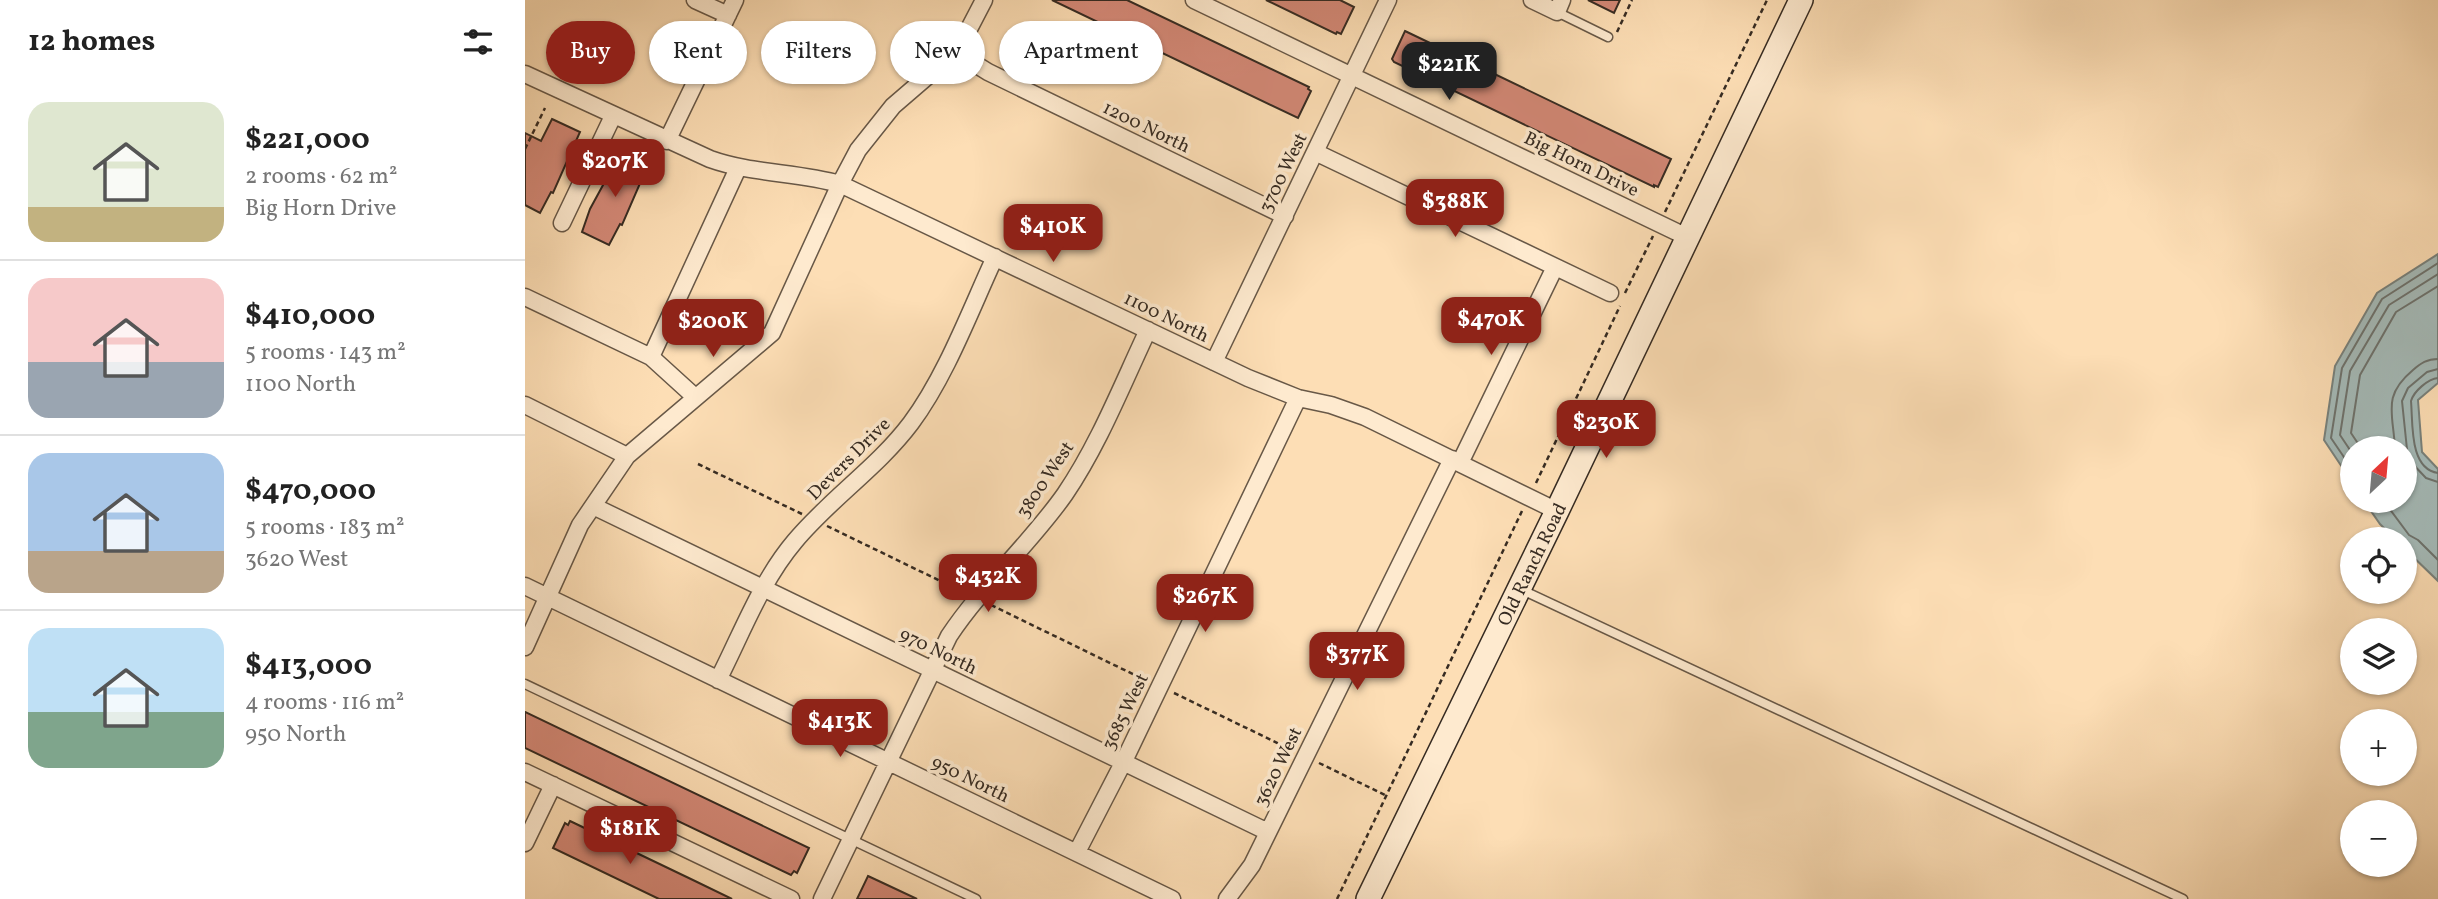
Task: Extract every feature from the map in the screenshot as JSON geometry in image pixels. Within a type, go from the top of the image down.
[{"type":"street","points":[[695,0],[728,15]]},
{"type":"street","points":[[667,141],[735,0]]},
{"type":"street","points":[[974,21],[984,0]]},
{"type":"street","name":"Big Horn Drive","points":[[1194,0],[1687,237]]},
{"type":"street","name":"3700 West","points":[[1214,362],[1388,0]]},
{"type":"street","points":[[1532,0],[1559,6]]},
{"type":"street","name":"Old Ranch Road","points":[[1368,899],[1801,0]]},
{"type":"street","name":"1200 North","points":[[985,70],[1285,216]]},
{"type":"street","name":"1100 North","points":[[525,74],[710,159],[738,168],[810,177],[840,184],[1214,362],[1298,398],[1346,410],[1557,511]]},
{"type":"street","points":[[525,647],[580,525],[627,456],[772,333],[858,150],[880,120],[920,84]]},
{"type":"street","points":[[562,223],[613,116]]},
{"type":"street","points":[[1315,152],[1610,293]]},
{"type":"street","points":[[651,356],[738,168]]},
{"type":"street","name":"Devers Drive","points":[[719,680],[763,589],[796,540],[911,424],[933,388],[995,257]]},
{"type":"street","name":"3620 West","points":[[1227,899],[1252,865],[1555,267]]},
{"type":"street","points":[[525,297],[651,356],[695,397]]},
{"type":"street","name":"3800 West","points":[[821,899],[959,620],[1037,530],[1066,491],[1086,458],[1148,330]]},
{"type":"street","name":"3685 West","points":[[1077,852],[1124,761],[1298,398]]},
{"type":"street","points":[[525,405],[627,456]]},
{"type":"street","name":"970 North","points":[[593,506],[1268,832]]},
{"type":"street","name":"950 North","points":[[525,586],[1172,899]]},
{"type":"street","points":[[525,772],[791,899]]},
{"type":"street","points":[[525,843],[552,785]]},
{"type":"lane","points":[[1559,6],[1610,39]]},
{"type":"lane","points":[[1520,588],[2183,899]]},
{"type":"lane","points":[[525,684],[976,899]]},
{"type":"path","points":[[1610,39],[1632,0]]},
{"type":"path","points":[[1669,205],[1767,0]]},
{"type":"path","points":[[525,149],[545,108]]},
{"type":"path","points":[[1337,899],[1647,246]]},
{"type":"path","points":[[698,464],[795,511]]},
{"type":"path","points":[[835,530],[963,592]]},
{"type":"path","points":[[990,605],[1145,680]]},
{"type":"path","points":[[1174,693],[1294,751]]},
{"type":"path","points":[[1317,762],[1387,796]]},
{"type":"water","points":[[2438,254],[2438,383],[2418,400],[2422,452],[2438,469],[2438,581],[2417,561],[2417,527],[2383,527],[2372,513],[2417,513],[2417,436],[2340,436],[2340,464],[2324,440],[2335,366],[2377,293]]},
{"type":"building","points":[[1052,0],[1127,0],[1309,87],[1311,91],[1298,118],[1163,53],[1163,21],[1096,21]]},
{"type":"building","points":[[1266,0],[1340,0],[1354,7],[1341,34],[1336,34]]},
{"type":"building","points":[[1588,0],[1620,0],[1614,13]]},
{"type":"building","points":[[1405,31],[1671,159],[1658,187],[1394,62],[1392,59]]},
{"type":"building","points":[[552,119],[580,132],[553,193],[551,192],[540,213],[525,205],[525,133],[541,141]]},
{"type":"building","points":[[621,152],[648,165],[622,225],[620,224],[609,245],[582,232],[590,209]]},
{"type":"building","points":[[525,712],[809,848],[797,873],[794,871],[791,875],[525,748]]},
{"type":"building","points":[[570,821],[732,899],[659,899],[553,848],[565,823],[568,825]]},
{"type":"building","points":[[868,876],[883,883],[917,899],[857,899]]}]
